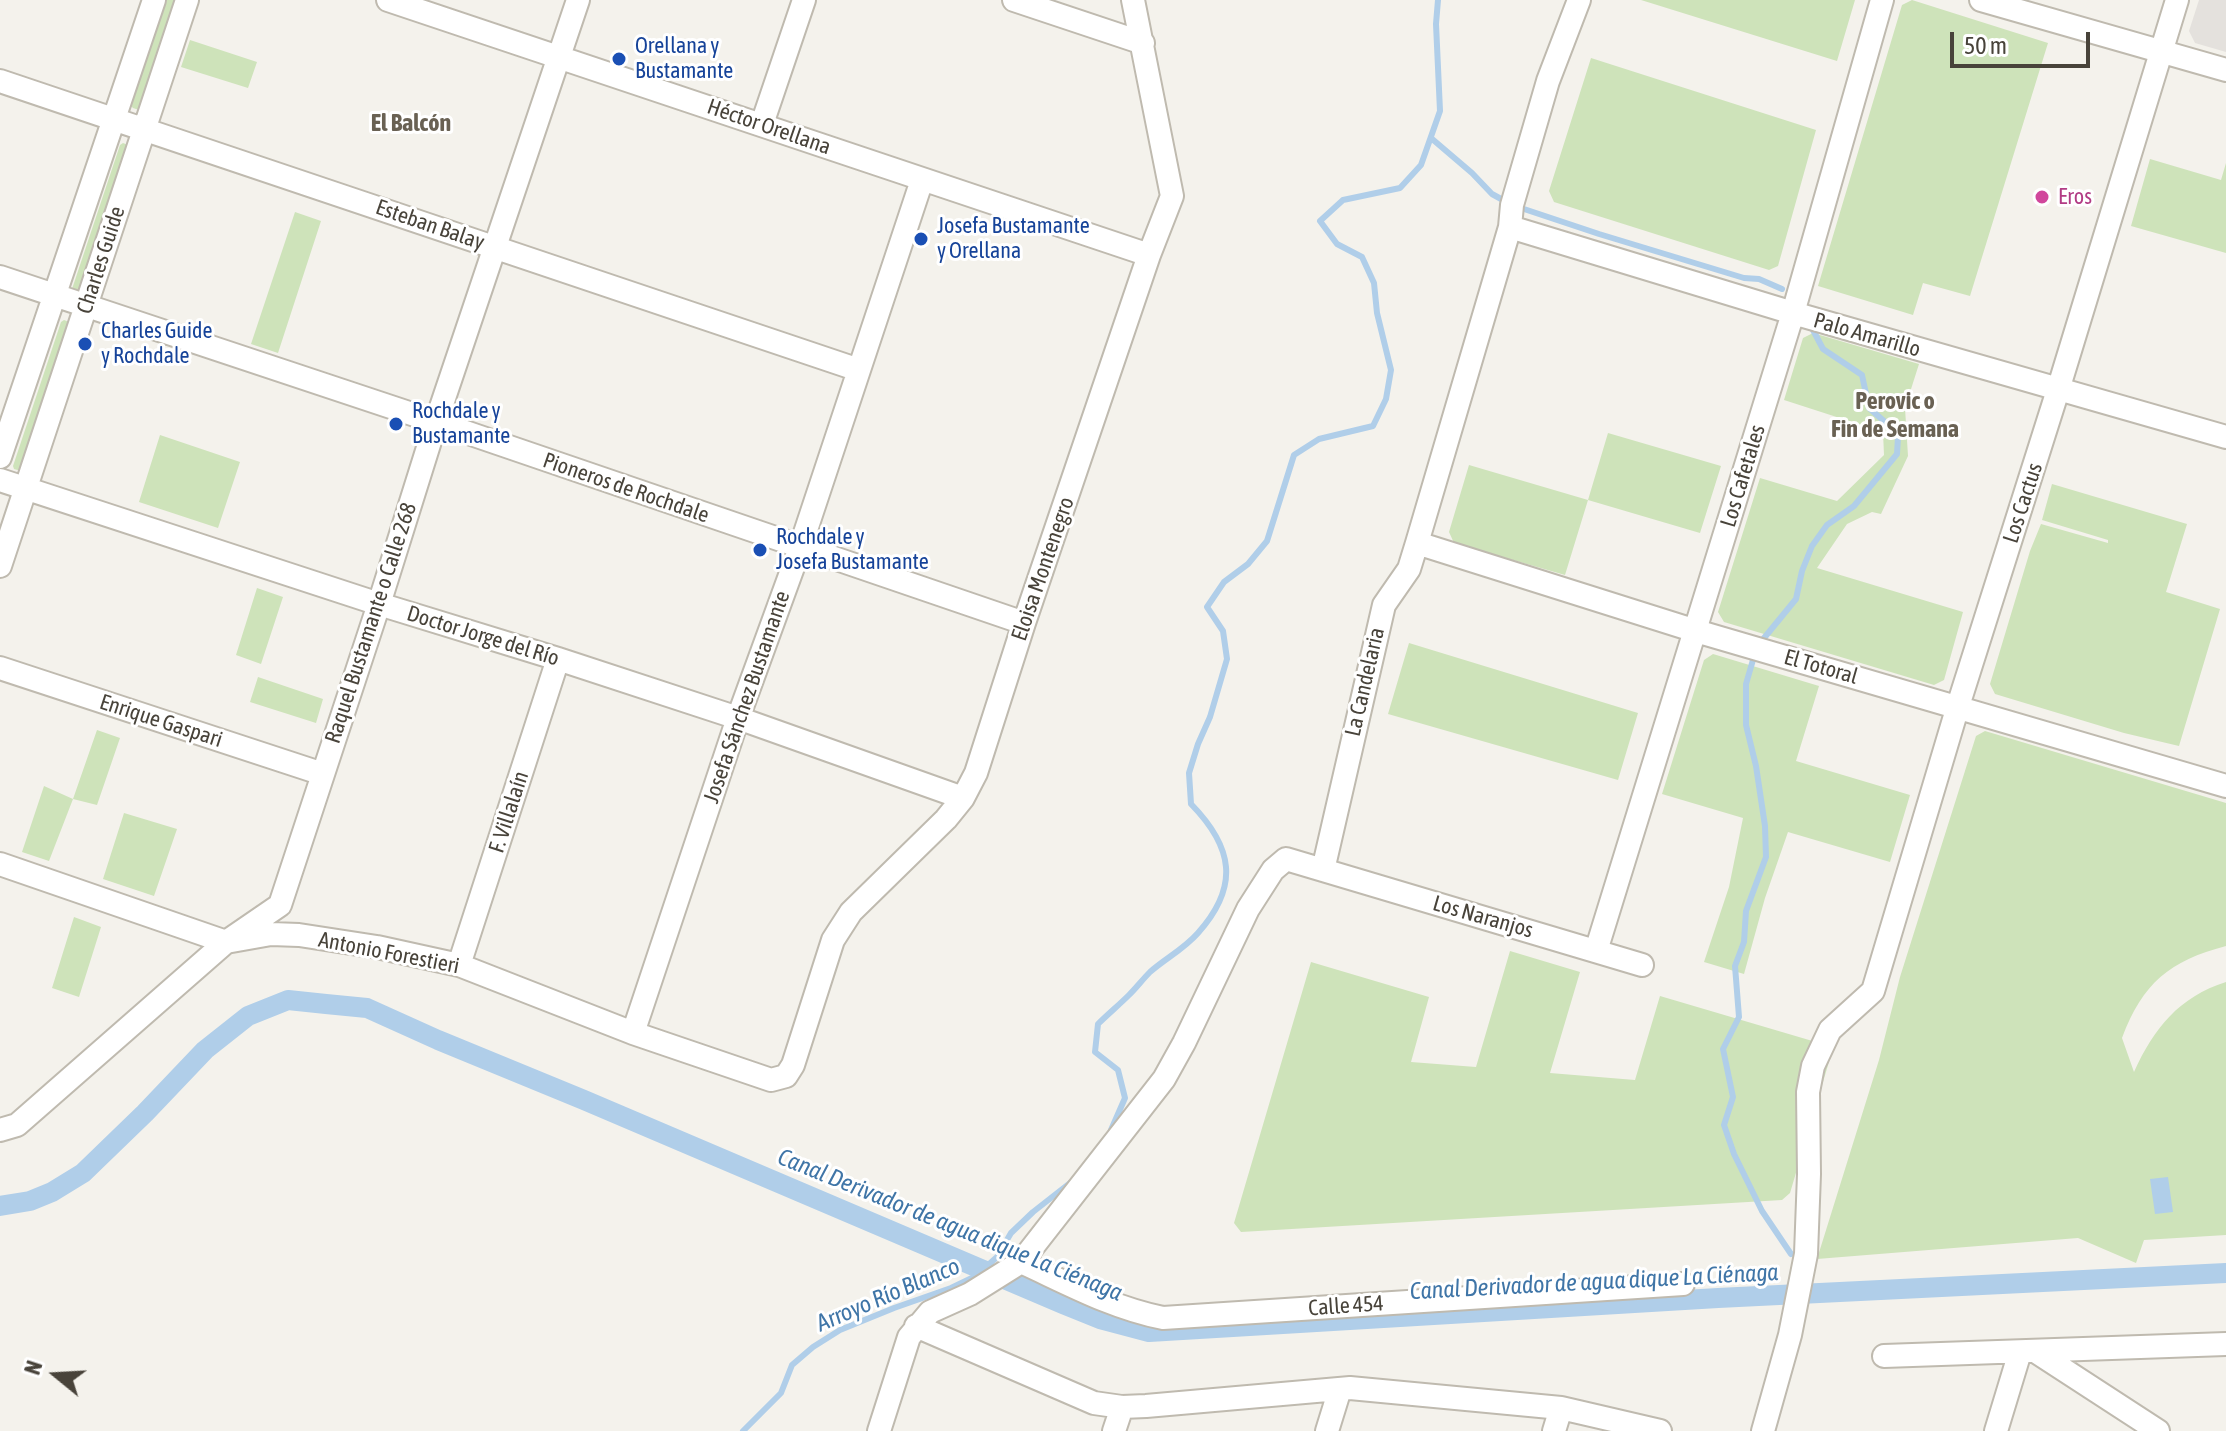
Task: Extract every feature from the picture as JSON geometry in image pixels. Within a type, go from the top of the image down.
[{"type":"street","name":"Charles Guide","points":[[0,457],[154,0]]},
{"type":"street","name":"Charles Guide","points":[[0,566],[187,0]]},
{"type":"street","name":"Héctor Orellana","points":[[388,0],[1149,255]]},
{"type":"street","name":"Raquel Bustamante o Calle 268","points":[[280,905],[436,422],[578,0]]},
{"type":"street","points":[[762,124],[804,0]]},
{"type":"street","points":[[1014,0],[1143,43]]},
{"type":"street","name":"Eloisa Montenegro","points":[[771,1080],[786,1076],[793,1065],[833,940],[851,912],[946,819],[963,798],[976,773],[1149,255],[1172,196],[1133,0]]},
{"type":"street","name":"La Candelaria","points":[[1323,870],[1384,605],[1409,569],[1510,227],[1512,205],[1548,81],[1579,0]]},
{"type":"street","name":"Los Cafetales","points":[[1596,951],[1793,313],[1882,0]]},
{"type":"street","points":[[1981,0],[2226,70]]},
{"type":"street","name":"Los Cactus","points":[[1763,1431],[1790,1335],[1806,1254],[1808,1092],[1813,1066],[1830,1030],[1873,991],[2177,0]]},
{"type":"street","name":"Esteban Balay","points":[[0,81],[859,370]]},
{"type":"street","name":"Josefa Sánchez Bustamante","points":[[633,1033],[738,718],[800,548],[922,180]]},
{"type":"street","name":"Palo Amarillo","points":[[1510,227],[1793,313],[2226,437]]},
{"type":"street","name":"Pioneros de Rochdale","points":[[0,277],[1024,623]]},
{"type":"street","name":"Doctor Jorge del Río","points":[[0,480],[738,718],[963,798]]},
{"type":"street","name":"El Totoral","points":[[1417,543],[1696,631],[2226,786]]},
{"type":"street","name":"F. Villalaín","points":[[459,965],[558,659]]},
{"type":"street","name":"Enrique Gaspari","points":[[0,668],[323,774]]},
{"type":"street","points":[[879,1431],[909,1337],[916,1326],[930,1312],[970,1294],[1021,1262],[1164,1079],[1248,909],[1273,870],[1286,859],[1323,870]]},
{"type":"street","name":"Antonio Forestieri","points":[[0,864],[226,942],[261,935],[299,935],[377,947],[459,965],[633,1033],[771,1080]]},
{"type":"street","name":"Los Naranjos","points":[[1323,870],[1642,965]]},
{"type":"street","points":[[0,1130],[17,1125],[226,942],[280,905],[299,935]]},
{"type":"street","name":"Calle 454","points":[[1021,1262],[1114,1305],[1163,1318],[1683,1284]]},
{"type":"street","points":[[916,1326],[1094,1403],[1122,1407],[1350,1388],[1561,1408],[1660,1431]]},
{"type":"street","points":[[1884,1356],[2226,1344]]},
{"type":"street","points":[[1996,1431],[2027,1351]]},
{"type":"street","points":[[2027,1351],[2158,1431]]},
{"type":"street","points":[[1327,1431],[1340,1389]]},
{"type":"street","points":[[1114,1431],[1122,1407]]},
{"type":"street","points":[[1554,1431],[1561,1408]]},
{"type":"shaded area","points":[[2199,0],[2226,0],[2226,52],[2195,43],[2189,31]]},
{"type":"green space","points":[[167,0],[177,0],[139,110],[131,106]]},
{"type":"green space","points":[[1641,0],[1855,0],[1837,61]]},
{"type":"green space","points":[[1912,0],[2048,43],[1970,296],[1923,283],[1913,315],[1818,286],[1902,5]]},
{"type":"green space","points":[[190,40],[257,62],[248,88],[181,67]]},
{"type":"green space","points":[[1591,58],[1816,130],[1778,266],[1769,270],[1554,202],[1549,191]]},
{"type":"green space","points":[[120,145],[128,145],[82,292],[73,292]]},
{"type":"green space","points":[[2150,159],[2221,180],[2226,163],[2226,253],[2131,226]]},
{"type":"green space","points":[[295,212],[321,221],[278,353],[251,344]]},
{"type":"green space","points":[[61,322],[69,322],[21,471],[14,469]]},
{"type":"green space","points":[[1813,333],[1919,364],[1905,408],[1908,456],[1881,514],[1872,512],[1847,524],[1817,568],[1963,612],[1944,680],[1934,685],[1724,622],[1718,612],[1760,478],[1837,501],[1884,455],[1883,432],[1784,400],[1803,338]]},
{"type":"green space","points":[[1608,433],[1721,466],[1700,533],[1588,500]]},
{"type":"green space","points":[[160,435],[240,462],[218,528],[139,502]]},
{"type":"green space","points":[[1469,465],[1588,500],[1565,575],[1454,543],[1449,532]]},
{"type":"green space","points":[[2052,484],[2187,524],[2166,592],[2220,609],[2179,746],[2124,733],[1995,694],[1990,684],[2041,524],[2108,543],[2108,540],[2042,520]]},
{"type":"green space","points":[[257,588],[283,597],[261,664],[236,655]]},
{"type":"green space","points":[[1409,643],[1638,713],[1618,780],[1388,714]]},
{"type":"green space","points":[[1713,654],[1819,686],[1796,761],[1910,795],[1890,862],[1788,832],[1765,898],[1744,974],[1704,962],[1729,887],[1743,818],[1662,794],[1704,660]]},
{"type":"green space","points":[[258,677],[323,699],[316,723],[250,702]]},
{"type":"green space","points":[[97,730],[120,738],[97,805],[73,799]]},
{"type":"green space","points":[[1985,731],[2226,803],[2226,946],[2189,959],[2160,977],[2139,1003],[2122,1038],[2134,1072],[2150,1041],[2170,1016],[2195,996],[2226,982],[2226,1235],[2144,1240],[2136,1263],[2078,1238],[1817,1259],[1879,1060],[1900,977],[1976,736]]},
{"type":"green space","points":[[44,786],[73,799],[49,861],[22,852]]},
{"type":"green space","points":[[124,813],[177,829],[154,896],[103,879]]},
{"type":"green space","points":[[74,917],[101,927],[79,997],[52,988]]},
{"type":"green space","points":[[1510,951],[1580,972],[1550,1073],[1635,1080],[1660,996],[1826,1045],[1831,1055],[1790,1193],[1782,1200],[1241,1232],[1234,1223],[1311,962],[1429,997],[1411,1062],[1476,1067]]},
{"type":"water","points":[[2168,1177],[2173,1212],[2155,1214],[2150,1179]]},
{"type":"waterway","name":"Arroyo Río Blanco","points":[[1111,1130],[1125,1098],[1118,1070],[1095,1052],[1098,1024],[1150,972],[1198,933],[1221,899],[1225,883],[1223,851],[1216,836],[1191,804],[1189,773],[1227,659],[1223,631],[1207,607],[1224,582],[1248,564],[1267,541],[1294,455],[1319,439],[1373,426],[1386,399],[1391,370],[1377,313],[1374,283],[1362,257],[1337,244],[1320,221],[1343,200],[1400,188],[1421,165],[1440,111],[1436,24],[1438,0]]},
{"type":"waterway","points":[[1431,138],[1492,194],[1512,205],[1744,278],[1759,279],[1782,289]]},
{"type":"waterway","points":[[1760,643],[1796,599],[1812,546],[1827,525],[1854,506],[1897,454],[1898,437],[1869,408],[1862,375],[1823,349],[1813,330]]},
{"type":"waterway","points":[[1755,653],[1746,684],[1746,725],[1756,766],[1766,857],[1746,911],[1744,942],[1735,966],[1739,1017],[1723,1049],[1733,1097],[1724,1125],[1734,1154],[1762,1211],[1791,1254]]},
{"type":"waterway","name":"Canal Derivador de agua dique La Ciénaga","points":[[0,1206],[30,1201],[83,1173],[205,1050],[248,1016],[288,1000],[367,1008],[1063,1304],[1100,1319],[1149,1332],[1718,1298],[2226,1273]]},
{"type":"waterway","name":"Arroyo Río Blanco","points":[[743,1431],[781,1393],[792,1365],[813,1347],[840,1330],[976,1276],[997,1257],[1011,1233],[1070,1183]]},
{"type":"place","name":"Orellana y Bustamante","points":[[619,59]]},
{"type":"place","name":"Eros","points":[[2042,197]]},
{"type":"place","name":"Josefa Bustamante y Orellana","points":[[921,239]]},
{"type":"place","name":"Charles Guide y Rochdale","points":[[85,344]]},
{"type":"place","name":"Rochdale y Bustamante","points":[[396,424]]},
{"type":"place","name":"Rochdale y Josefa Bustamante","points":[[760,550]]},
{"type":"district","name":"El Balcón","points":[[411,123]]},
{"type":"district","name":"Perovic o Fin de Semana","points":[[1895,415]]}]
